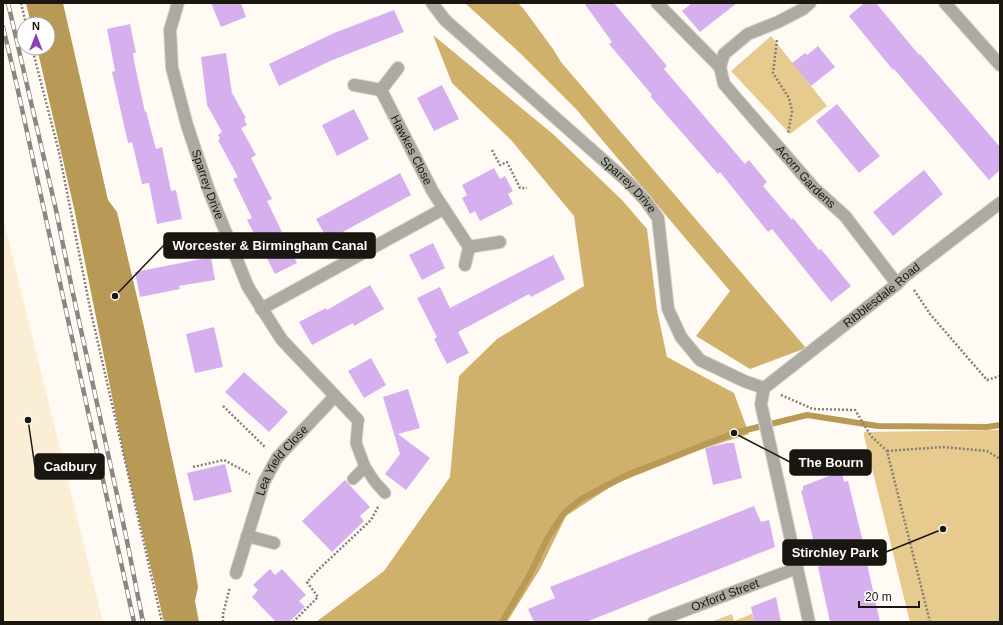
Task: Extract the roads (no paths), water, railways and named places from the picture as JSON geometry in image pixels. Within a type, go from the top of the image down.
[{"type":"street","name":"Sparrey Drive","points":[[178,3],[170,30],[172,68],[187,125],[210,191],[248,287],[261,310],[282,340],[358,420]]},
{"type":"street","name":"Sparrey Drive","points":[[432,3],[445,20],[628,182],[644,200],[658,218],[668,309],[681,337],[700,360],[744,381],[764,388]]},
{"type":"street","name":"Acorn Gardens","points":[[657,3],[720,67],[724,84],[814,188],[845,216],[901,280]]},
{"type":"street","points":[[720,67],[724,54],[748,34],[778,22],[803,9],[810,3]]},
{"type":"street","points":[[945,3],[1000,65]]},
{"type":"street","points":[[354,85],[381,90],[398,68]]},
{"type":"street","name":"Hawkes Close","points":[[381,90],[433,192],[469,247]]},
{"type":"street","name":"Ribblesdale Road","points":[[764,388],[1000,203]]},
{"type":"street","points":[[261,310],[443,208]]},
{"type":"street","points":[[465,265],[469,247],[500,242]]},
{"type":"street","points":[[764,388],[761,404],[808,622]]},
{"type":"street","name":"Lea Yield Close","points":[[236,573],[264,482],[277,458],[335,396]]},
{"type":"street","points":[[247,536],[274,543]]},
{"type":"street","name":"Oxford Street","points":[[654,622],[797,568]]},
{"type":"lane","points":[[358,420],[356,443],[365,468],[385,493]]},
{"type":"lane","points":[[353,479],[365,468]]},
{"type":"waterway","points":[[502,622],[529,576],[548,537],[564,513],[581,499],[627,475],[734,433],[807,415],[878,426],[987,427],[1000,425]]},
{"type":"railway","points":[[8,3],[56,210],[143,622]]},
{"type":"railway","points":[[3,27],[134,622]]},
{"type":"place","name":"Worcester & Birmingham Canal","points":[[115,296]]},
{"type":"place","name":"Cadbury","points":[[28,420]]},
{"type":"place","name":"The Bourn","points":[[734,433]]},
{"type":"place","name":"Stirchley Park","points":[[943,529]]}]
